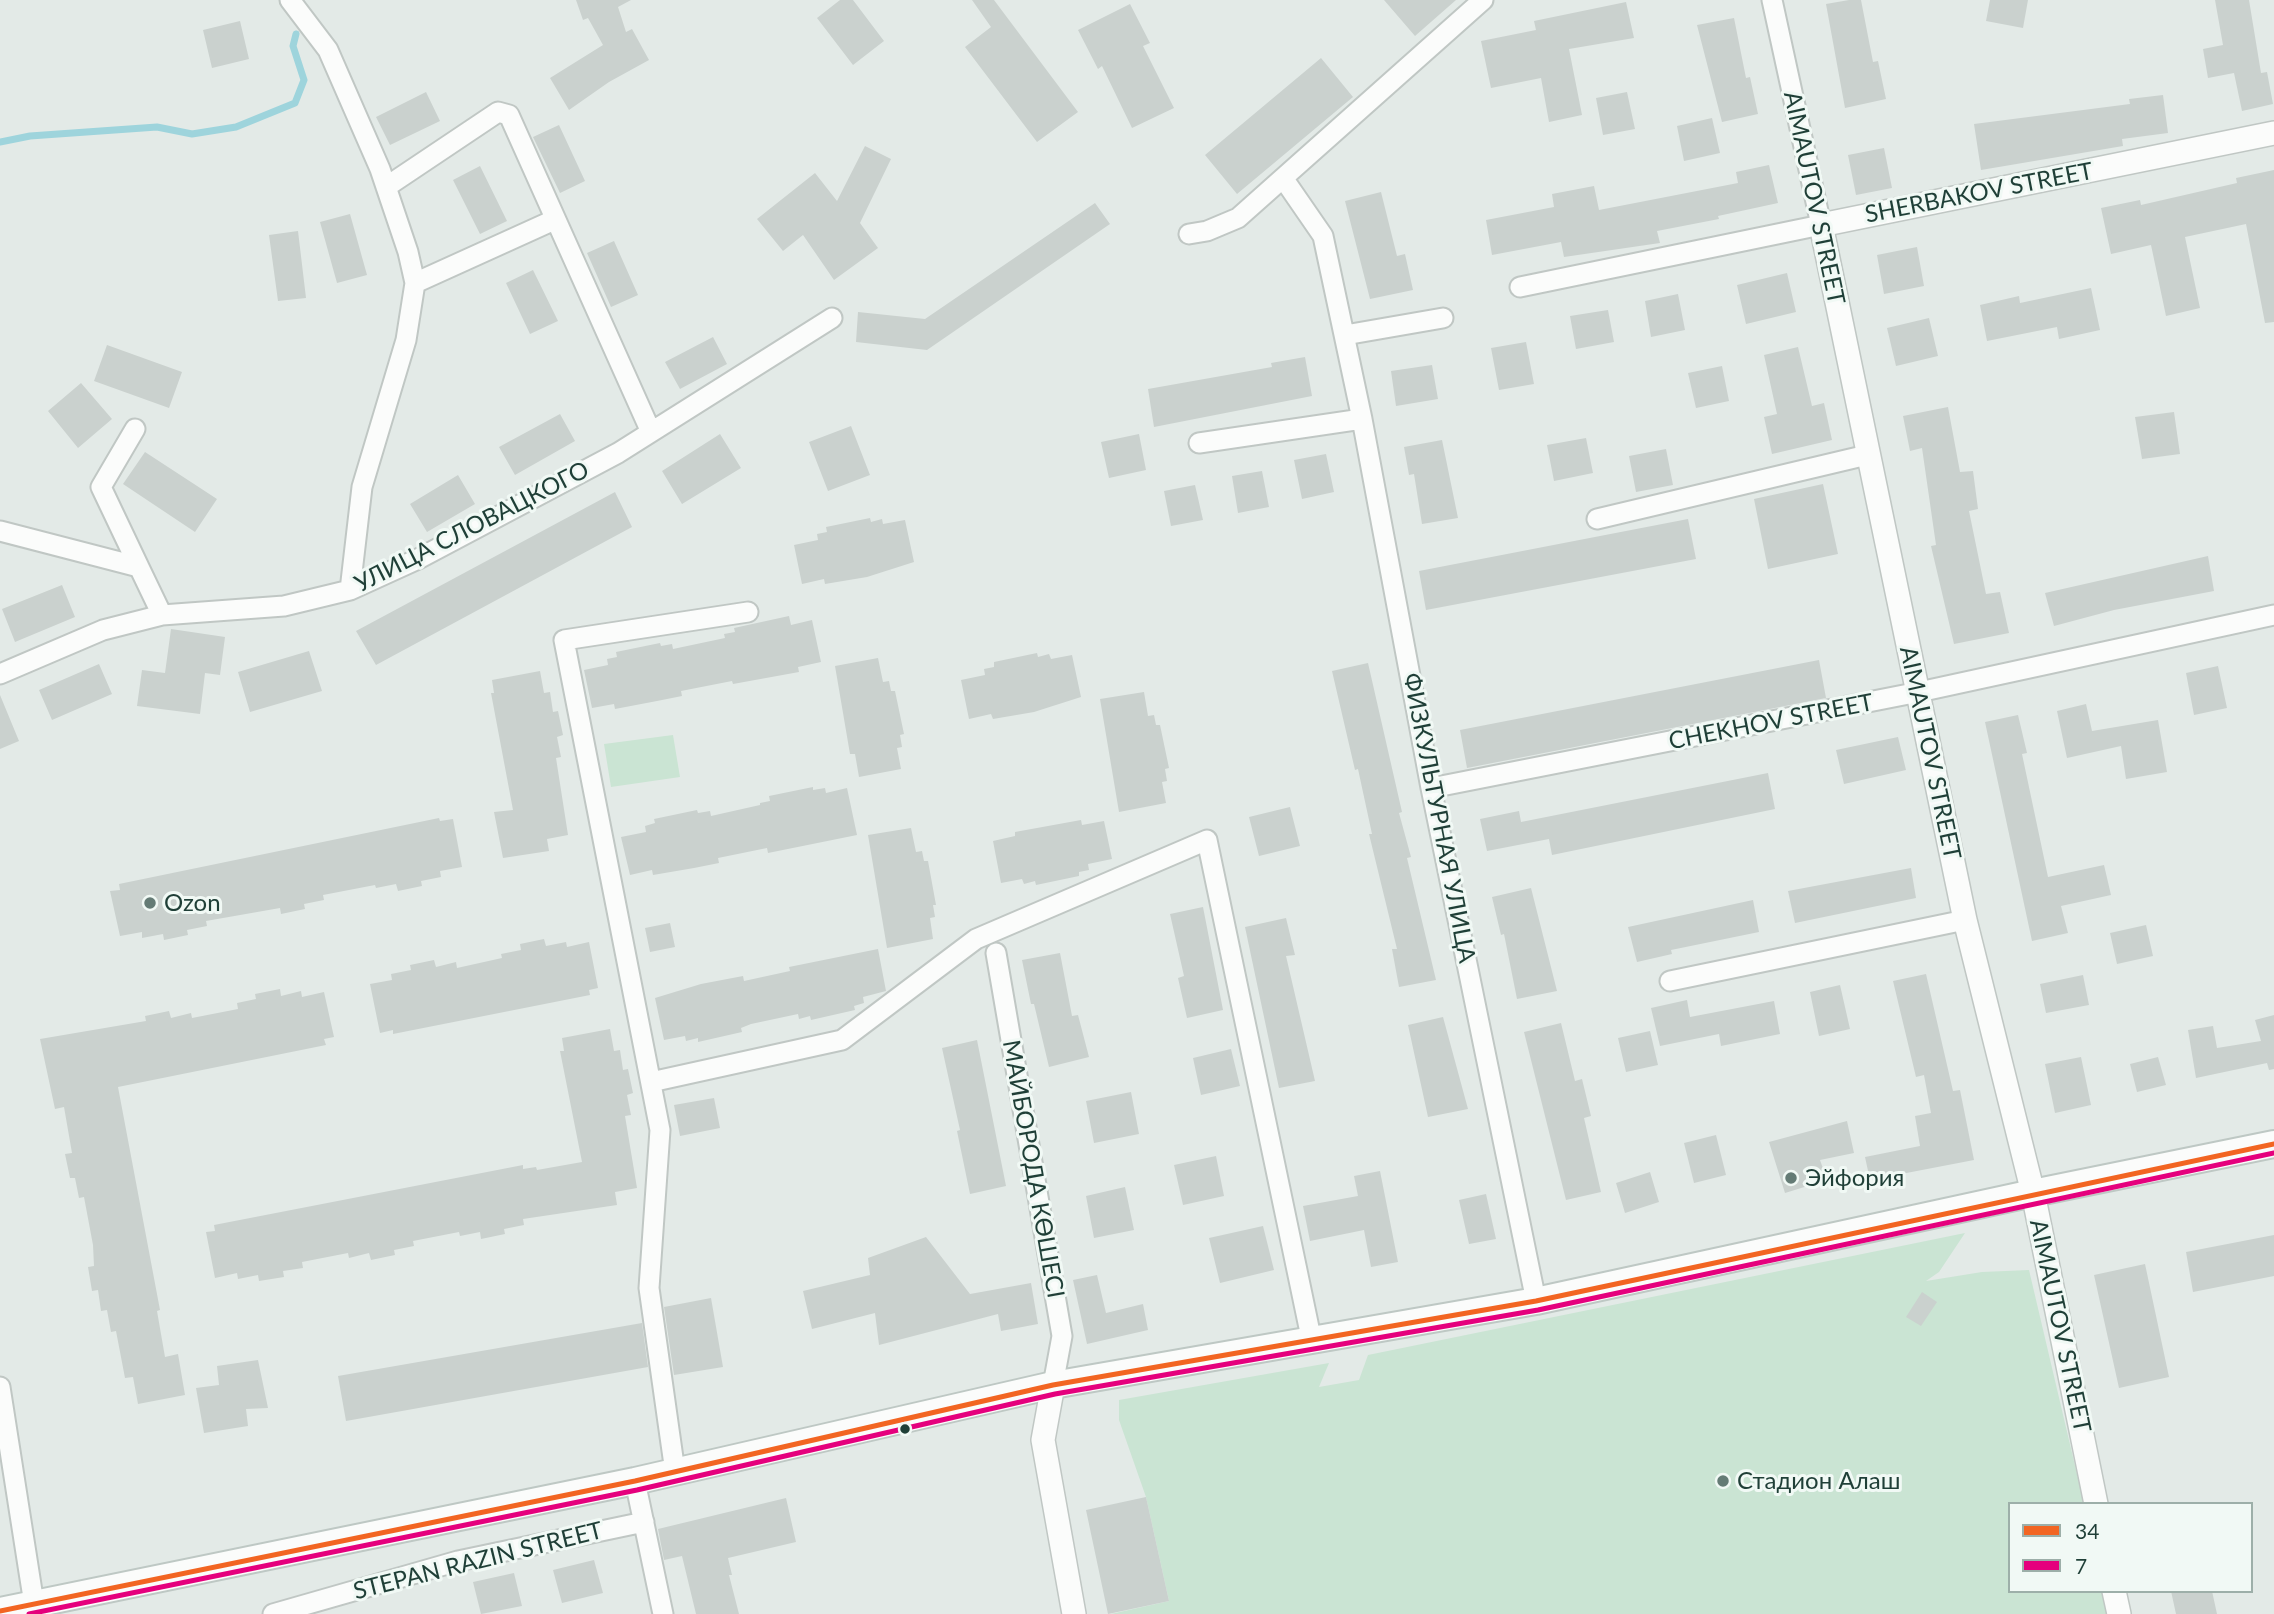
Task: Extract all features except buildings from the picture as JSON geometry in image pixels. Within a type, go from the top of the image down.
[{"type":"main road","points":[[0,1611],[635,1481],[1053,1385],[1536,1301],[2033,1193],[2274,1144]]},
{"type":"street","points":[[290,0],[328,50],[386,187],[408,252],[415,283],[406,341],[362,487],[350,590]]},
{"type":"street","points":[[1189,234],[1206,232],[1238,218],[1483,0]]},
{"type":"street","name":"AIMAUTOV STREET","points":[[1772,0],[1965,920],[2033,1193],[2096,1502]]},
{"type":"street","points":[[386,187],[498,112],[504,111],[509,115],[651,432]]},
{"type":"street","name":"SHERBAKOV STREET","points":[[1520,287],[2274,133]]},
{"type":"street","name":"ФИЗКУЛЬТУРНАЯ УЛИЦА","points":[[1283,178],[1323,236],[1362,419],[1431,788],[1536,1301]]},
{"type":"street","points":[[415,283],[554,220]]},
{"type":"street","name":"УЛИЦА СЛОВАЦКОГО","points":[[0,674],[103,630],[162,615],[284,606],[350,590],[418,559],[618,453],[832,318]]},
{"type":"street","points":[[1345,335],[1443,318]]},
{"type":"street","points":[[1199,443],[1362,419]]},
{"type":"street","points":[[135,429],[100,487],[162,615]]},
{"type":"street","points":[[1597,519],[1867,455]]},
{"type":"street","points":[[0,530],[139,567]]},
{"type":"street","points":[[675,1472],[649,1288],[660,1130],[564,640],[748,612]]},
{"type":"street","name":"CHEKHOV STREET","points":[[1431,788],[1919,692],[2274,615]]},
{"type":"street","points":[[651,1082],[842,1040],[976,939],[1207,840],[1312,1342]]},
{"type":"street","points":[[1670,981],[1965,920]]},
{"type":"street","name":"МАЙБОРОДА КӨШЕСІ","points":[[996,953],[1062,1336],[1053,1385]]},
{"type":"street","points":[[1053,1385],[1043,1440],[1074,1614]]},
{"type":"street","points":[[0,1387],[34,1604]]},
{"type":"street","points":[[635,1481],[663,1614]]},
{"type":"street","name":"STEPAN RAZIN STREET","points":[[273,1614],[458,1561],[644,1522]]},
{"type":"street","points":[[2114,1593],[2119,1614]]},
{"type":"green space","points":[[673,735],[680,777],[611,787],[604,744]]},
{"type":"green space","points":[[1965,1233],[1939,1272],[1926,1281],[1982,1272],[2029,1270],[2084,1502],[2008,1502],[2008,1593],[2106,1593],[2111,1614],[1111,1614],[1169,1601],[1146,1497],[1119,1420],[1119,1400],[1329,1363],[1319,1387],[1359,1380],[1368,1355]]},
{"type":"waterway","points":[[0,142],[30,136],[157,127],[192,134],[236,127],[295,103],[304,80],[293,46],[296,34]]},
{"type":"transit line","name":"34","points":[[0,1611],[635,1481],[1053,1385],[1536,1301],[2274,1144]]},
{"type":"transit line","name":"7","points":[[29,1614],[637,1490],[1055,1394],[1538,1310],[2274,1153]]},
{"type":"place","name":"Ozon","points":[[150,903]]},
{"type":"place","name":"Эйфория","points":[[1791,1178]]},
{"type":"place","name":"Стадион Алаш","points":[[1723,1481]]}]
